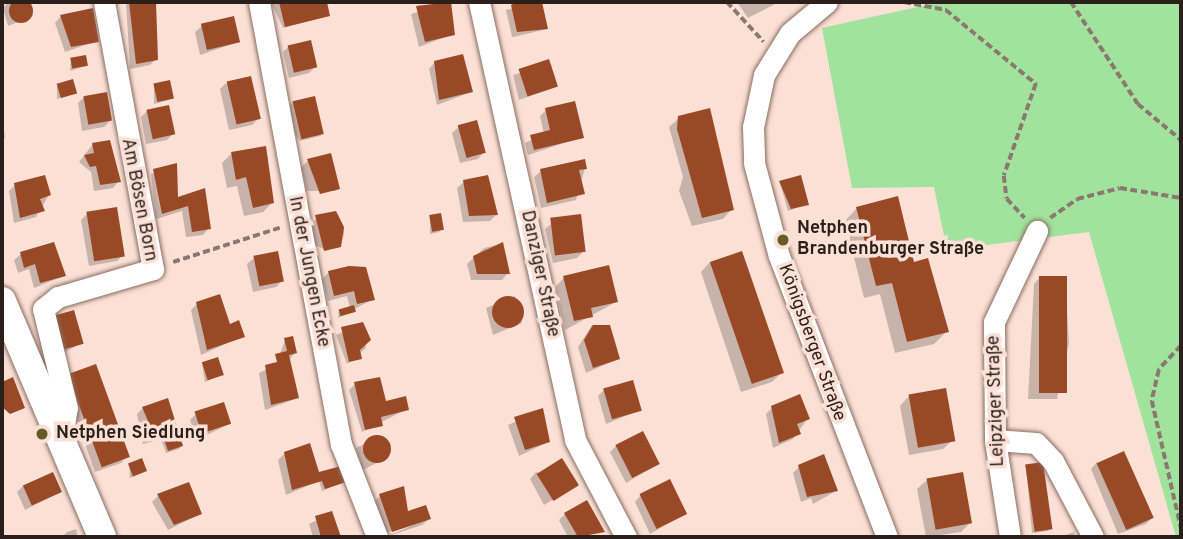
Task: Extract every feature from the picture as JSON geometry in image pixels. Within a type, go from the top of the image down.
[{"type":"street","name":"Am Bösen Born","points":[[61,444],[68,408],[43,309],[58,297],[153,269],[104,2]]},
{"type":"street","name":"In der Jungen Ecke","points":[[259,2],[297,222],[341,444],[377,537]]},
{"type":"street","name":"Danziger Straße","points":[[479,2],[575,440],[626,537]]},
{"type":"street","name":"Königsberger Straße","points":[[827,2],[775,54],[753,127],[765,214],[887,537]]},
{"type":"street","name":"Leipziger Straße","points":[[1010,537],[995,440],[994,322],[1037,231]]},
{"type":"street","points":[[2,301],[102,537]]},
{"type":"street","points":[[995,440],[1036,443],[1053,461],[1093,537]]},
{"type":"path","points":[[727,2],[775,54]]},
{"type":"path","points":[[904,2],[946,10],[1036,84],[1003,176],[1007,199],[1037,231],[1057,211],[1096,192],[1147,188],[1181,198]]},
{"type":"path","points":[[1071,2],[1138,104],[1181,140]]},
{"type":"path","points":[[153,269],[297,222]]},
{"type":"path","points":[[1181,346],[1159,370],[1152,401],[1181,528]]},
{"type":"green space","points":[[940,2],[1181,2],[1181,537],[1176,537],[1089,232],[947,250],[934,187],[852,188],[822,28]]},
{"type":"building","points":[[21,-1],[29,3],[33,11],[29,19],[21,23],[13,19],[9,11],[13,3]]},
{"type":"building","points":[[129,2],[156,2],[158,60],[136,64]]},
{"type":"building","points":[[279,2],[327,2],[330,16],[285,27]]},
{"type":"building","points":[[451,2],[455,35],[425,42],[416,6]]},
{"type":"building","points":[[517,2],[542,2],[548,29],[517,32],[511,5]]},
{"type":"building","points":[[93,8],[99,42],[71,47],[60,15]]},
{"type":"building","points":[[234,16],[240,42],[207,50],[201,24]]},
{"type":"building","points":[[311,40],[317,67],[294,73],[288,45]]},
{"type":"building","points":[[463,54],[473,92],[439,100],[434,61]]},
{"type":"building","points":[[86,55],[88,66],[72,69],[70,58]]},
{"type":"building","points":[[549,59],[558,87],[528,96],[519,69]]},
{"type":"building","points":[[251,76],[261,119],[237,124],[227,82]]},
{"type":"building","points":[[73,79],[77,93],[61,98],[57,84]]},
{"type":"building","points":[[170,80],[174,99],[157,102],[153,84]]},
{"type":"building","points":[[107,92],[112,121],[88,125],[83,96]]},
{"type":"building","points":[[315,96],[324,134],[301,139],[293,101]]},
{"type":"building","points":[[575,101],[584,138],[534,150],[530,135],[550,130],[545,108]]},
{"type":"building","points":[[169,105],[175,134],[153,139],[147,110]]},
{"type":"building","points":[[710,108],[734,210],[702,218],[677,129],[678,116]]},
{"type":"building","points":[[477,120],[486,153],[466,158],[458,125]]},
{"type":"building","points":[[110,140],[121,182],[100,185],[96,166],[90,167],[84,155],[94,153],[92,143]]},
{"type":"building","points":[[266,146],[274,203],[253,208],[246,177],[236,180],[231,152]]},
{"type":"building","points":[[331,153],[340,189],[320,194],[307,159]]},
{"type":"building","points":[[585,159],[587,169],[579,170],[585,194],[547,203],[540,169]]},
{"type":"building","points":[[177,163],[178,197],[205,188],[211,229],[192,232],[188,206],[162,214],[153,169]]},
{"type":"building","points":[[45,175],[51,195],[40,199],[45,211],[20,218],[14,183]]},
{"type":"building","points":[[488,175],[498,215],[469,216],[463,180]]},
{"type":"building","points":[[801,175],[809,205],[791,209],[779,181]]},
{"type":"building","points":[[898,196],[914,262],[928,258],[949,332],[907,342],[892,283],[876,286],[856,207]]},
{"type":"building","points":[[117,207],[125,256],[94,261],[86,212]]},
{"type":"building","points":[[336,211],[344,227],[341,247],[324,251],[315,215]]},
{"type":"building","points":[[441,213],[444,230],[432,232],[429,215]]},
{"type":"building","points":[[581,214],[586,252],[555,255],[550,218]]},
{"type":"building","points":[[54,242],[66,276],[40,283],[35,264],[24,268],[20,252]]},
{"type":"building","points":[[503,242],[510,274],[477,274],[473,256]]},
{"type":"building","points":[[278,251],[284,281],[259,286],[253,256]]},
{"type":"building","points":[[742,251],[784,373],[752,384],[710,262]]},
{"type":"building","points":[[609,265],[618,302],[591,308],[593,317],[574,321],[563,276]]},
{"type":"building","points":[[349,266],[366,267],[375,300],[357,304],[354,291],[334,296],[328,271]]},
{"type":"building","points":[[1039,276],[1067,276],[1067,393],[1039,393]]},
{"type":"building","points":[[220,294],[230,324],[239,320],[245,337],[207,350],[196,302]]},
{"type":"building","points":[[508,296],[519,301],[524,312],[519,323],[508,328],[497,323],[492,312],[497,301]]},
{"type":"building","points":[[354,305],[356,312],[341,316],[339,309]]},
{"type":"building","points":[[74,310],[84,344],[62,350],[53,316]]},
{"type":"building","points":[[363,322],[371,340],[360,350],[362,359],[349,362],[341,327]]},
{"type":"building","points":[[593,325],[610,325],[620,359],[593,368],[584,340]]},
{"type":"building","points":[[293,336],[297,353],[289,355],[299,398],[271,405],[265,365],[277,362],[275,354],[287,351],[284,338]]},
{"type":"building","points":[[218,357],[224,375],[208,380],[202,362]]},
{"type":"building","points":[[96,364],[130,457],[102,467],[68,374]]},
{"type":"building","points":[[13,377],[25,408],[10,414],[2,407],[2,382]]},
{"type":"building","points":[[380,377],[386,401],[406,396],[409,410],[381,417],[383,426],[365,430],[354,382]]},
{"type":"building","points":[[633,380],[642,411],[612,419],[603,389]]},
{"type":"building","points":[[946,388],[955,441],[918,448],[909,395]]},
{"type":"building","points":[[800,394],[810,419],[797,424],[801,434],[779,443],[771,406]]},
{"type":"building","points":[[168,398],[183,446],[168,451],[163,436],[149,439],[143,422],[148,421],[142,407]]},
{"type":"building","points":[[224,402],[231,424],[202,433],[195,412]]},
{"type":"building","points":[[543,408],[550,442],[525,450],[514,417]]},
{"type":"building","points":[[643,431],[660,464],[632,478],[615,445]]},
{"type":"building","points":[[377,435],[387,439],[391,449],[387,459],[377,463],[367,459],[363,449],[367,439]]},
{"type":"building","points":[[310,443],[319,472],[341,466],[346,482],[325,489],[322,481],[292,490],[284,452]]},
{"type":"building","points":[[1124,451],[1154,518],[1126,530],[1097,463]]},
{"type":"building","points":[[824,454],[838,491],[807,497],[798,465]]},
{"type":"building","points":[[142,458],[147,471],[133,476],[128,463]]},
{"type":"building","points":[[562,458],[579,485],[554,501],[537,474]]},
{"type":"building","points":[[1043,462],[1052,529],[1035,532],[1025,465]]},
{"type":"building","points":[[53,472],[62,492],[32,506],[23,485]]},
{"type":"building","points":[[963,472],[972,523],[936,530],[927,478]]},
{"type":"building","points":[[670,479],[687,514],[657,529],[639,494]]},
{"type":"building","points":[[189,482],[202,514],[174,525],[157,494]]},
{"type":"building","points":[[404,486],[408,511],[426,505],[431,519],[392,532],[379,494]]},
{"type":"building","points":[[587,500],[605,532],[578,537],[564,513]]},
{"type":"building","points":[[332,511],[341,537],[321,537],[315,516]]},
{"type":"place","name":"Netphen Brandenburger Straße","points":[[783,240]]},
{"type":"place","name":"Netphen Siedlung","points":[[42,434]]}]
